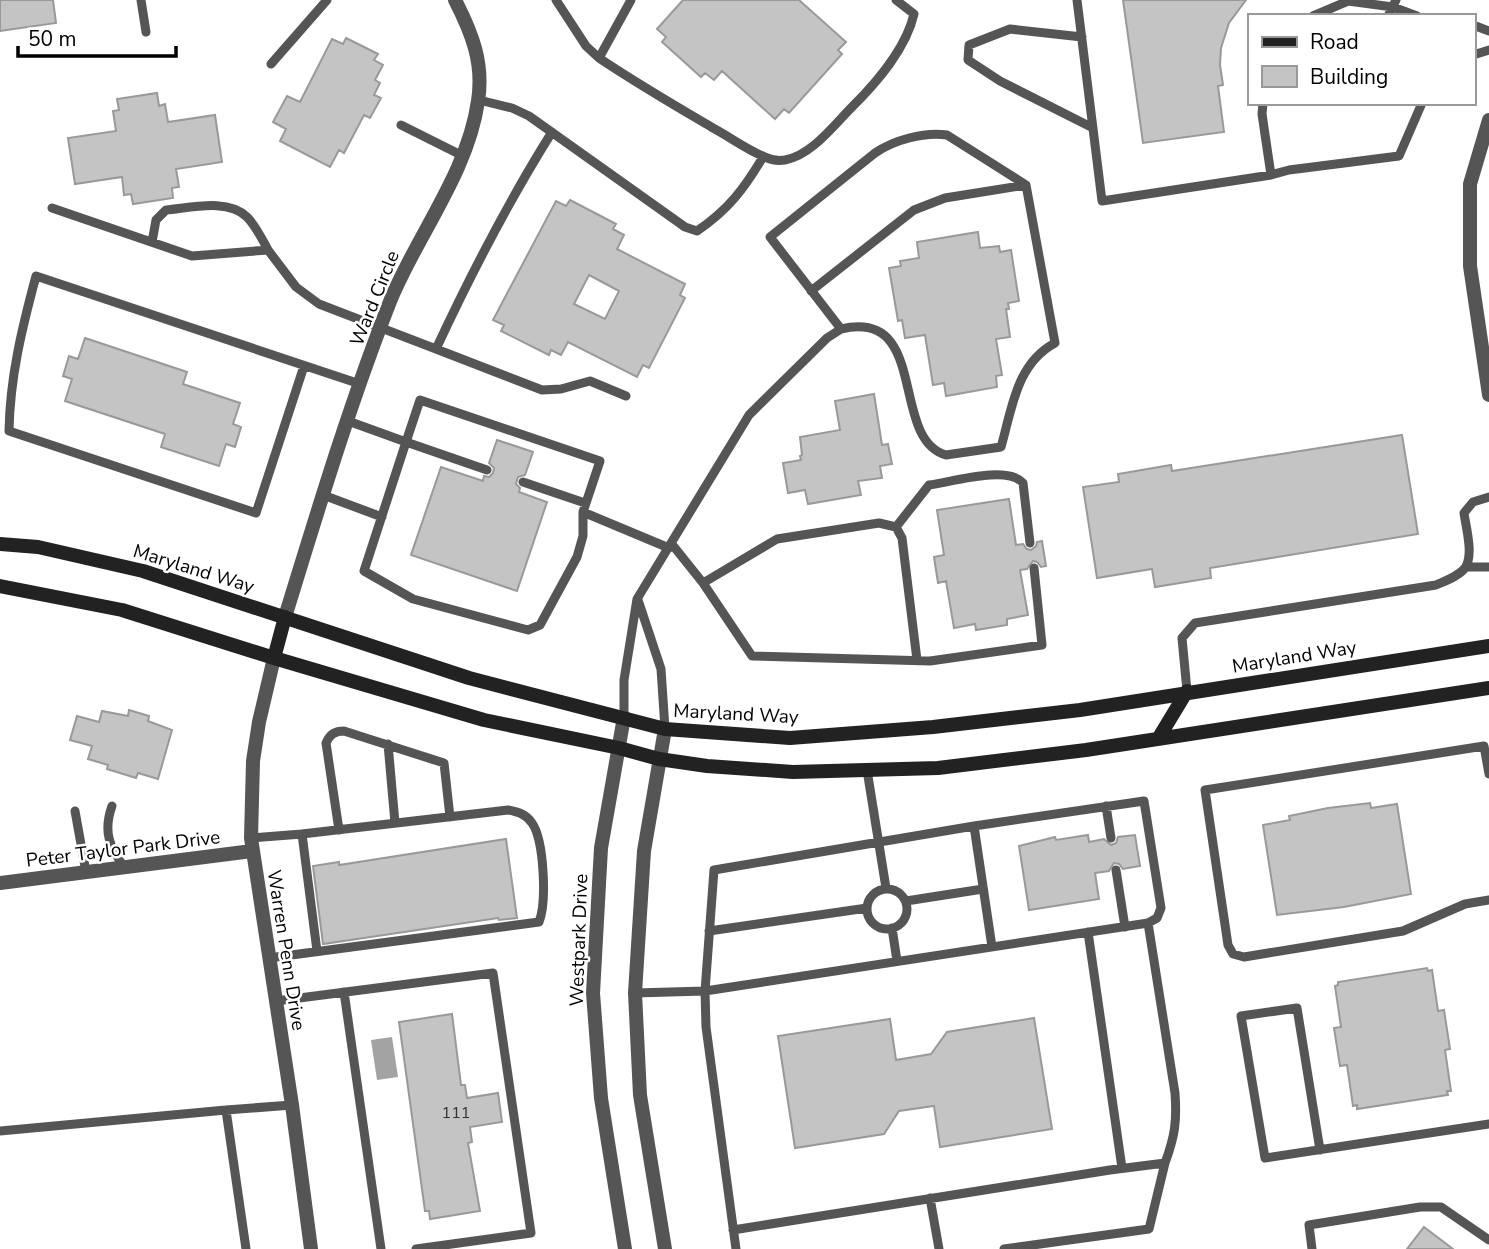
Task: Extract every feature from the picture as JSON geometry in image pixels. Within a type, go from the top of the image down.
[{"type":"main road","name":"Maryland Way","points":[[0,544],[38,547],[143,571],[469,678],[665,729],[803,737],[960,724],[1080,710],[1187,691],[1489,646]]},
{"type":"main road","points":[[0,586],[122,610],[274,659],[484,720],[659,759],[707,766],[793,772],[938,768],[1086,750],[1489,688]]},
{"type":"main road","points":[[274,659],[285,617]]},
{"type":"main road","points":[[1158,739],[1187,691]]},
{"type":"street","name":"Ward Circle","points":[[285,617],[360,384],[400,279],[470,140],[479,100],[479,70],[472,34],[455,0]]},
{"type":"street","points":[[1489,120],[1471,184],[1470,265],[1489,395]]},
{"type":"street","name":"Warren Penn Drive","points":[[274,659],[253,761],[251,845],[292,1105],[311,1249]]},
{"type":"street","name":"Westpark Drive","points":[[624,717],[601,848],[593,993],[601,1098],[625,1249]]},
{"type":"street","points":[[665,729],[643,851],[635,993],[640,1095],[666,1249]]},
{"type":"street","name":"Peter Taylor Park Drive","points":[[0,883],[125,867],[251,845]]},
{"type":"lane","points":[[141,0],[146,32]]},
{"type":"lane","points":[[271,64],[327,0]]},
{"type":"lane","points":[[556,0],[586,46],[599,58],[763,157],[778,161],[788,160],[812,146],[878,78],[911,25],[914,15],[896,0]]},
{"type":"lane","points":[[599,58],[631,0]]},
{"type":"lane","points":[[1077,0],[1102,201],[1289,170],[1399,156],[1421,105]]},
{"type":"lane","points":[[1318,14],[1348,1],[1411,14]]},
{"type":"lane","points":[[1082,37],[1010,29],[969,45],[968,61],[1093,128]]},
{"type":"lane","points":[[479,100],[512,108],[528,116],[685,227],[697,232],[724,212],[763,157]]},
{"type":"lane","points":[[1263,105],[1271,175]]},
{"type":"lane","points":[[401,125],[463,156]]},
{"type":"lane","points":[[436,349],[488,242],[552,132]]},
{"type":"lane","points":[[624,717],[624,681],[637,599],[749,415],[827,338],[841,329],[863,326],[873,328],[889,341],[900,359],[920,427],[930,447],[938,453],[946,455],[1001,447],[1025,370],[1046,348],[1055,343],[1026,184],[947,135],[898,140],[887,145],[770,237],[841,329]]},
{"type":"lane","points":[[811,291],[914,209],[945,198],[1026,184]]},
{"type":"lane","points":[[152,242],[156,220],[166,210],[224,206],[247,217],[296,287],[336,311],[542,390],[561,389],[590,382],[626,396]]},
{"type":"lane","points":[[52,208],[192,256],[268,250]]},
{"type":"lane","points":[[304,366],[256,513],[9,431],[9,399],[15,360],[36,276],[360,384]]},
{"type":"lane","points":[[420,400],[600,460],[584,508],[583,536],[577,557],[540,625],[528,630],[413,599],[364,571],[420,400]]},
{"type":"lane","points":[[348,421],[487,470]]},
{"type":"lane","points":[[896,527],[929,485],[1007,474],[1017,477],[1023,483],[1030,543]]},
{"type":"lane","points":[[523,482],[670,545],[703,583],[752,656],[930,661],[1042,645],[1034,568]]},
{"type":"lane","points":[[323,495],[382,517]]},
{"type":"lane","points":[[1466,567],[1469,554],[1464,513],[1474,502],[1489,497]]},
{"type":"lane","points":[[703,583],[776,539],[879,523],[896,527],[902,538],[917,660]]},
{"type":"lane","points":[[1187,691],[1182,638],[1195,623],[1436,585],[1466,567],[1489,567]]},
{"type":"lane","points":[[637,599],[662,669],[665,729]]},
{"type":"lane","points":[[339,830],[326,743],[328,738],[338,731],[444,763],[450,817]]},
{"type":"lane","points":[[388,744],[396,823]]},
{"type":"lane","points":[[1489,774],[1484,746],[1205,790],[1228,945],[1233,954],[1244,957],[1403,930],[1465,904],[1489,900]]},
{"type":"lane","points":[[866,770],[886,888]]},
{"type":"lane","points":[[635,993],[705,991],[1148,923],[1157,918],[1161,908],[1144,801],[974,826],[714,870],[705,991],[706,1027],[736,1249]]},
{"type":"lane","points":[[112,806],[108,820],[108,839],[114,854],[125,867]]},
{"type":"lane","points":[[1106,806],[1111,838]]},
{"type":"lane","points":[[75,810],[86,872]]},
{"type":"lane","points":[[251,845],[302,834],[508,810],[530,819],[536,830],[542,863],[544,904],[539,922],[269,958]]},
{"type":"lane","points":[[974,826],[992,947]]},
{"type":"lane","points":[[302,834],[317,951]]},
{"type":"lane","points":[[1116,870],[1125,927]]},
{"type":"lane","points":[[886,888],[899,892],[906,901],[908,909],[904,920],[892,928],[881,928],[868,917],[868,900],[874,893],[886,888]]},
{"type":"lane","points":[[906,901],[983,889]]},
{"type":"lane","points":[[709,930],[867,908]]},
{"type":"lane","points":[[1004,1249],[1149,1229],[1177,1121],[1148,923]]},
{"type":"lane","points":[[892,928],[897,961]]},
{"type":"lane","points":[[1088,932],[1122,1168]]},
{"type":"lane","points":[[275,1001],[494,973],[531,1233],[416,1249]]},
{"type":"lane","points":[[344,992],[381,1249]]},
{"type":"lane","points":[[1320,1150],[1297,1008],[1241,1016],[1265,1158],[1320,1150],[1489,1124]]},
{"type":"lane","points":[[0,1131],[292,1105]]},
{"type":"lane","points":[[226,1110],[246,1249]]},
{"type":"lane","points":[[733,1230],[1165,1163]]},
{"type":"lane","points":[[930,1198],[939,1249]]},
{"type":"lane","points":[[1312,1249],[1309,1225],[1420,1207],[1441,1207],[1489,1240]]},
{"type":"shaded area","points":[[392,1037],[398,1077],[377,1080],[371,1040]]},
{"type":"building","points":[[0,0],[53,0],[56,23],[0,31]]},
{"type":"building","points":[[683,0],[799,0],[846,42],[838,50],[842,54],[789,113],[784,109],[775,119],[722,71],[714,80],[705,73],[701,77],[662,42],[666,37],[657,29]]},
{"type":"building","points":[[1123,0],[1246,0],[1229,23],[1221,48],[1223,85],[1218,86],[1224,132],[1143,143]]},
{"type":"building","points":[[346,38],[378,54],[374,60],[383,65],[375,80],[380,83],[374,95],[381,98],[370,118],[364,115],[344,153],[339,150],[330,167],[280,141],[286,129],[273,122],[287,96],[300,102],[332,39],[343,44]]},
{"type":"building","points":[[157,93],[159,106],[165,104],[168,122],[215,115],[222,162],[176,169],[179,187],[172,188],[173,198],[133,204],[131,194],[124,195],[122,177],[75,184],[68,138],[116,131],[113,111],[119,110],[117,99]]},
{"type":"building","points":[[570,200],[616,224],[613,229],[624,235],[617,249],[685,284],[680,295],[685,298],[649,368],[643,365],[637,377],[568,342],[561,355],[551,350],[549,355],[501,331],[504,325],[493,320],[556,201],[566,206]],"holes":[[[589,275],[619,291],[605,319],[574,304]]]},
{"type":"building","points":[[978,232],[980,248],[999,246],[1000,252],[1011,250],[1019,301],[1008,303],[1009,309],[1006,309],[1010,337],[996,339],[1002,375],[996,376],[997,387],[946,396],[944,383],[933,385],[925,335],[905,338],[902,320],[898,321],[889,268],[901,266],[900,261],[919,258],[917,242]]},
{"type":"building","points":[[85,338],[187,372],[183,384],[240,403],[233,424],[241,427],[235,447],[226,444],[219,466],[161,447],[165,434],[65,401],[72,379],[63,376],[69,356],[78,359]]},
{"type":"building","points":[[874,394],[882,445],[888,444],[892,464],[880,466],[882,478],[858,481],[861,495],[808,504],[805,490],[788,493],[783,463],[801,460],[800,437],[840,430],[835,401]]},
{"type":"building","points":[[1402,435],[1418,534],[1210,568],[1211,578],[1155,587],[1152,569],[1097,578],[1083,487],[1119,482],[1118,474],[1171,465],[1172,471]]},
{"type":"building","points":[[497,440],[533,452],[525,475],[518,477],[516,484],[520,488],[519,492],[547,502],[517,591],[411,555],[441,467],[483,481],[484,476],[489,477],[493,473],[494,468],[489,463]]},
{"type":"building","points":[[1009,499],[1016,545],[1023,544],[1031,550],[1037,542],[1042,541],[1046,566],[1041,567],[1033,561],[1027,569],[1020,570],[1028,615],[1007,619],[1007,625],[976,630],[975,624],[954,628],[946,581],[938,583],[934,557],[944,555],[937,510]]},
{"type":"building","points":[[129,710],[149,716],[148,721],[172,730],[158,779],[138,773],[136,778],[107,769],[108,765],[88,759],[92,746],[70,740],[77,716],[99,722],[102,711],[128,716]]},
{"type":"building","points":[[1370,803],[1371,808],[1397,804],[1411,894],[1344,907],[1277,915],[1263,825],[1290,820],[1289,816]]},
{"type":"building","points":[[1088,835],[1089,842],[1104,839],[1111,845],[1116,843],[1118,837],[1135,835],[1140,866],[1123,869],[1114,863],[1109,871],[1095,873],[1099,899],[1029,910],[1019,846],[1055,837],[1056,840]]},
{"type":"building","points":[[506,839],[517,918],[498,918],[323,944],[313,866],[339,862],[339,865]]},
{"type":"building","points":[[1427,968],[1428,971],[1432,970],[1438,1011],[1444,1010],[1450,1049],[1445,1050],[1451,1091],[1447,1091],[1448,1095],[1357,1109],[1357,1105],[1353,1106],[1347,1065],[1340,1066],[1334,1028],[1341,1027],[1335,986],[1338,982]]},
{"type":"building","points":[[452,1014],[461,1085],[465,1085],[467,1098],[498,1093],[502,1122],[470,1127],[472,1142],[468,1143],[480,1211],[430,1219],[429,1211],[425,1211],[399,1022]]},
{"type":"building","points":[[1034,1018],[1052,1129],[940,1147],[934,1106],[899,1111],[884,1134],[795,1148],[778,1036],[890,1019],[896,1060],[931,1054],[947,1032]]},
{"type":"building","points":[[1424,1227],[1453,1249],[1407,1249]]}]
